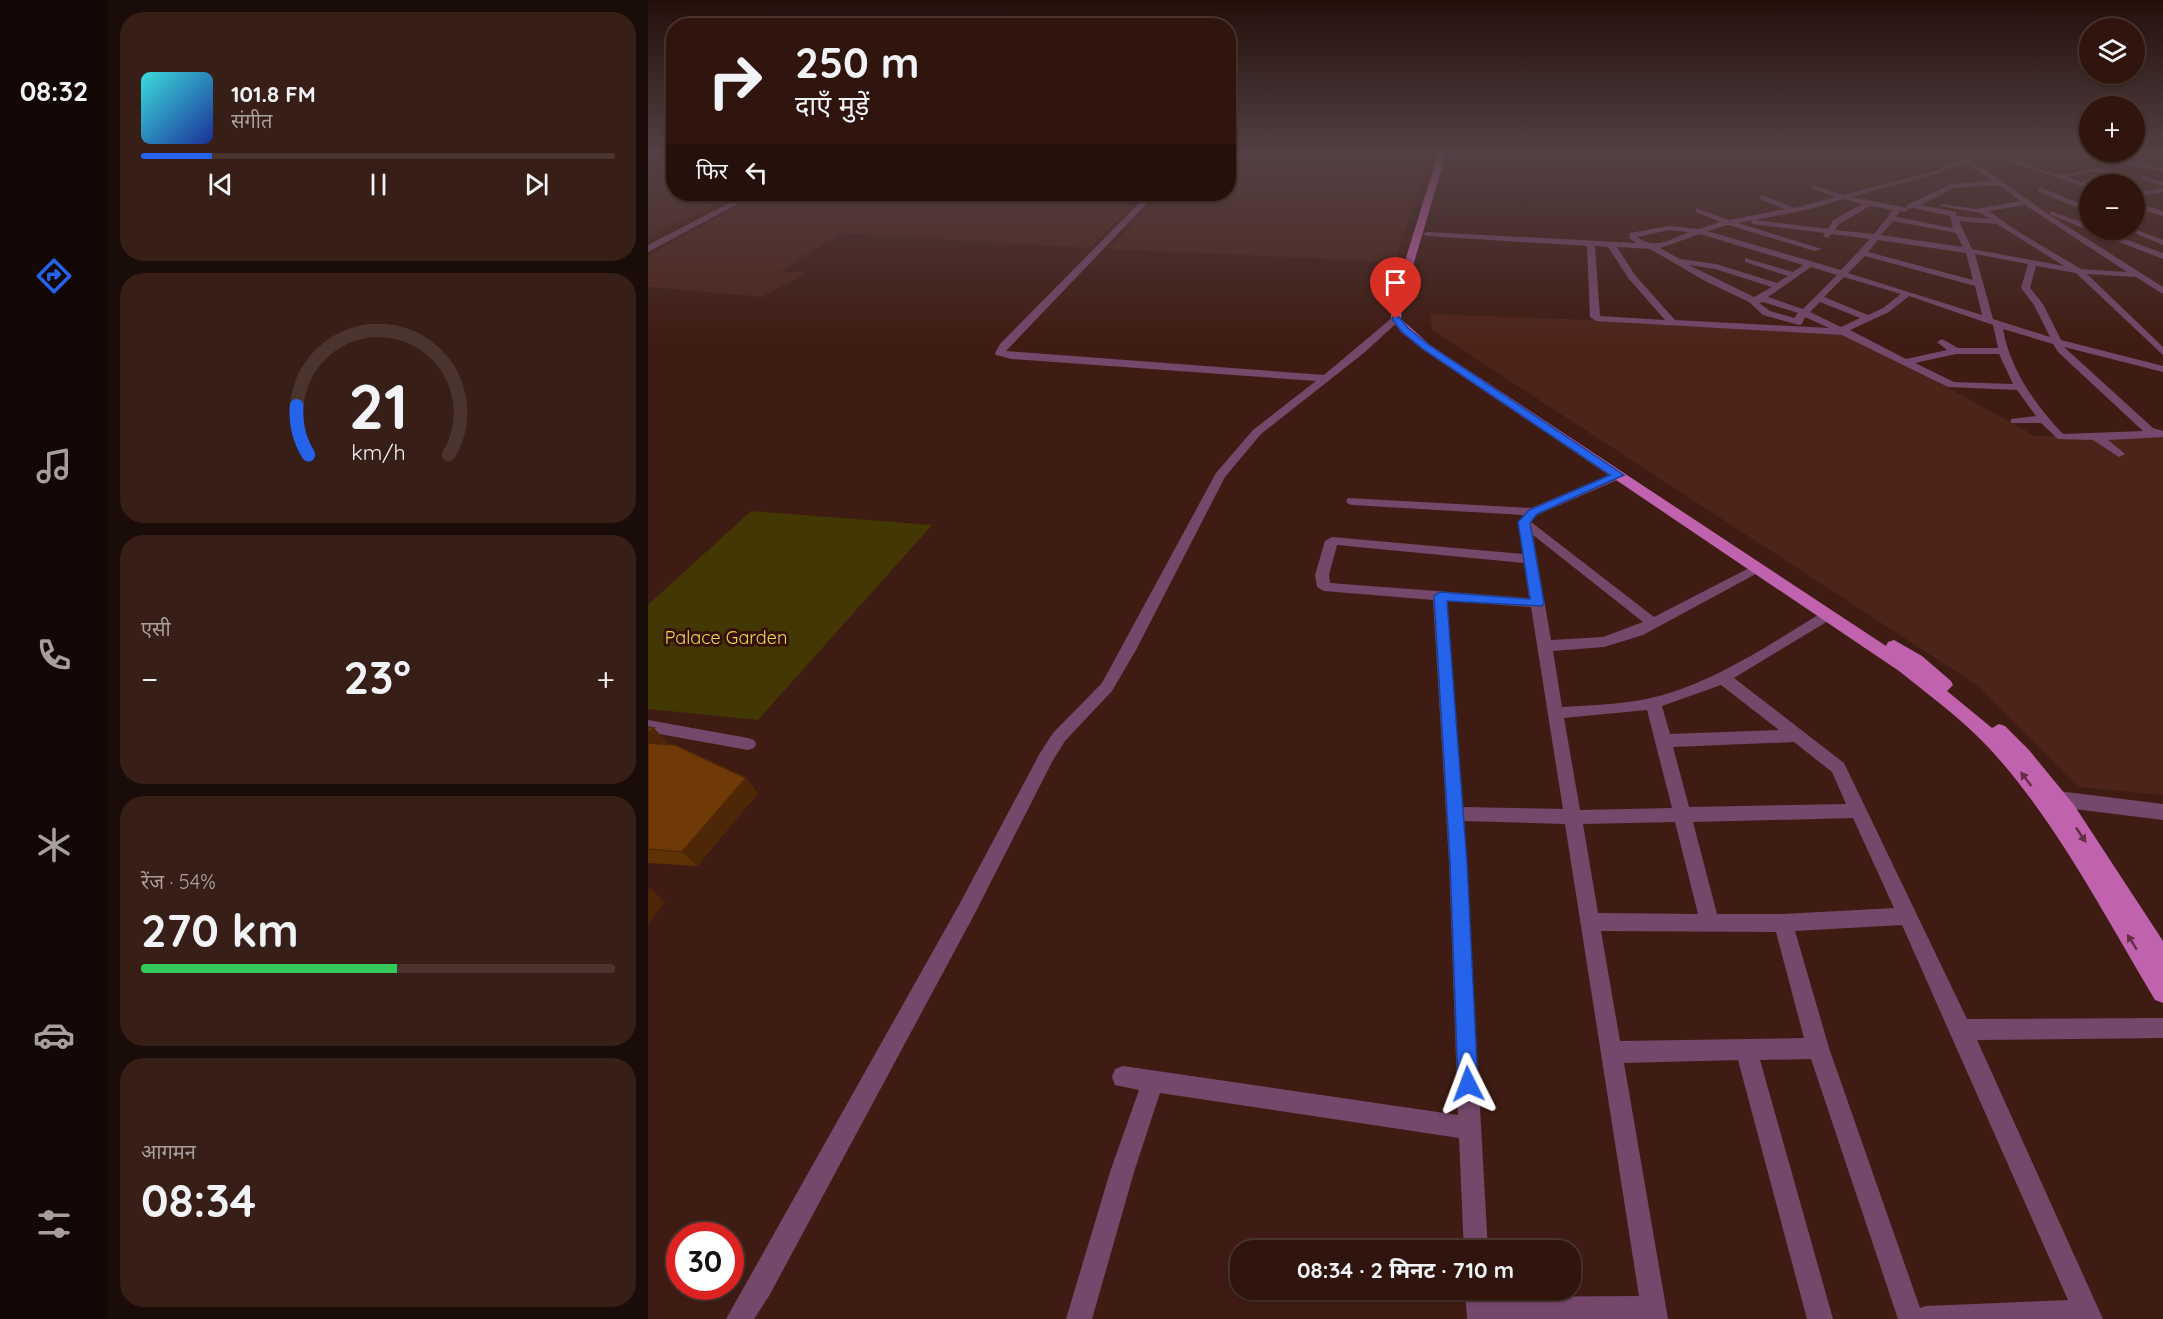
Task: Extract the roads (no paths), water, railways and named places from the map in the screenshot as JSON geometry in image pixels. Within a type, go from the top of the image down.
[{"type":"main road","points":[[1423,216],[1397,303],[1396,319],[1405,330],[1426,347],[1905,667],[1978,726],[2048,798],[2163,992]]},
{"type":"main road","points":[[1430,216],[1408,303],[1408,317],[1415,328],[1916,660],[2009,741],[2163,960]]},
{"type":"street","points":[[648,244],[703,216]]},
{"type":"street","points":[[648,249],[711,216]]},
{"type":"street","points":[[1131,216],[999,352],[1011,356],[1325,378]]},
{"type":"street","points":[[1715,216],[1818,249]]},
{"type":"street","points":[[1427,234],[1591,245],[1660,247],[1698,231],[1731,221],[1762,216]]},
{"type":"street","points":[[1837,216],[1842,217]]},
{"type":"street","points":[[1757,299],[1794,275],[1845,216]]},
{"type":"street","points":[[1799,326],[1799,318],[1803,312],[1844,274],[1894,216]]},
{"type":"street","points":[[1934,216],[1938,217]]},
{"type":"street","points":[[1989,216],[2079,271],[2163,352]]},
{"type":"street","points":[[2044,216],[2163,291]]},
{"type":"street","points":[[2060,216],[2079,224]]},
{"type":"street","points":[[1890,218],[1959,231]]},
{"type":"street","points":[[1998,222],[1954,218],[1969,250],[1997,336],[2021,387],[2058,439],[2159,434]]},
{"type":"street","points":[[1731,221],[1831,230],[1933,244],[2079,271],[2139,275]]},
{"type":"street","points":[[2021,387],[1952,385],[1803,312],[1757,299],[1708,279],[1633,238],[1633,235],[1669,228],[1698,231],[1908,292],[2057,343],[2162,368]]},
{"type":"street","points":[[2145,236],[2163,243]]},
{"type":"street","points":[[2121,240],[2163,256]]},
{"type":"street","points":[[1923,251],[1933,244]]},
{"type":"street","points":[[1591,245],[1595,317],[1604,320],[1799,326],[1844,331],[1886,310],[1908,292]]},
{"type":"street","points":[[1612,246],[1632,277],[1672,322]]},
{"type":"street","points":[[1863,253],[1979,284]]},
{"type":"street","points":[[1676,260],[1716,267],[1778,286]]},
{"type":"street","points":[[1748,260],[1794,275]]},
{"type":"street","points":[[2033,263],[2025,288],[2038,304],[2061,350],[2099,387],[2159,434]]},
{"type":"street","points":[[1884,286],[1893,279]]},
{"type":"street","points":[[2150,282],[2163,280]]},
{"type":"street","points":[[1818,298],[1870,319]]},
{"type":"street","points":[[1757,299],[1757,307],[1766,313],[1799,326]]},
{"type":"street","points":[[739,1319],[760,1287],[966,911],[1046,758],[1059,737],[1107,687],[1129,650],[1220,476],[1257,432],[1362,350],[1396,319]]},
{"type":"street","points":[[1942,342],[1956,351]]},
{"type":"street","points":[[1905,362],[1956,351],[2005,351]]},
{"type":"street","points":[[2015,421],[2044,419]]},
{"type":"street","points":[[2096,437],[2119,453]]},
{"type":"street","points":[[1352,501],[1529,517],[1618,475]]},
{"type":"street","points":[[1479,1306],[1654,1314],[1613,1052],[1530,559],[1529,517]]},
{"type":"street","points":[[1529,517],[1653,623]]},
{"type":"street","points":[[1530,559],[1332,541],[1322,575],[1324,587],[1538,603]]},
{"type":"street","points":[[1545,646],[1604,642],[1638,631],[1758,568]]},
{"type":"street","points":[[1440,596],[1455,814],[1475,1240]]},
{"type":"street","points":[[1556,713],[1602,710],[1653,702],[1748,665],[1828,615]]},
{"type":"street","points":[[1722,677],[1838,768],[1961,1030],[2088,1315],[1926,1319]]},
{"type":"street","points":[[1653,702],[1710,922]]},
{"type":"street","points":[[648,726],[748,744]]},
{"type":"street","points":[[1663,741],[1797,736]]},
{"type":"street","points":[[2048,798],[2163,812]]},
{"type":"street","points":[[1455,814],[1572,817],[1858,812]]},
{"type":"street","points":[[1591,922],[1783,923],[1907,916]]},
{"type":"street","points":[[1783,923],[1818,1048],[1911,1319]]},
{"type":"street","points":[[1961,1030],[2163,1028]]},
{"type":"street","points":[[1613,1052],[1818,1048]]},
{"type":"street","points":[[1746,1050],[1820,1319]]},
{"type":"street","points":[[1123,1077],[1470,1128]]},
{"type":"street","points":[[1080,1319],[1124,1168],[1153,1083]]},
{"type":"park label","name":"Palace Garden","points":[[726,638]]}]
